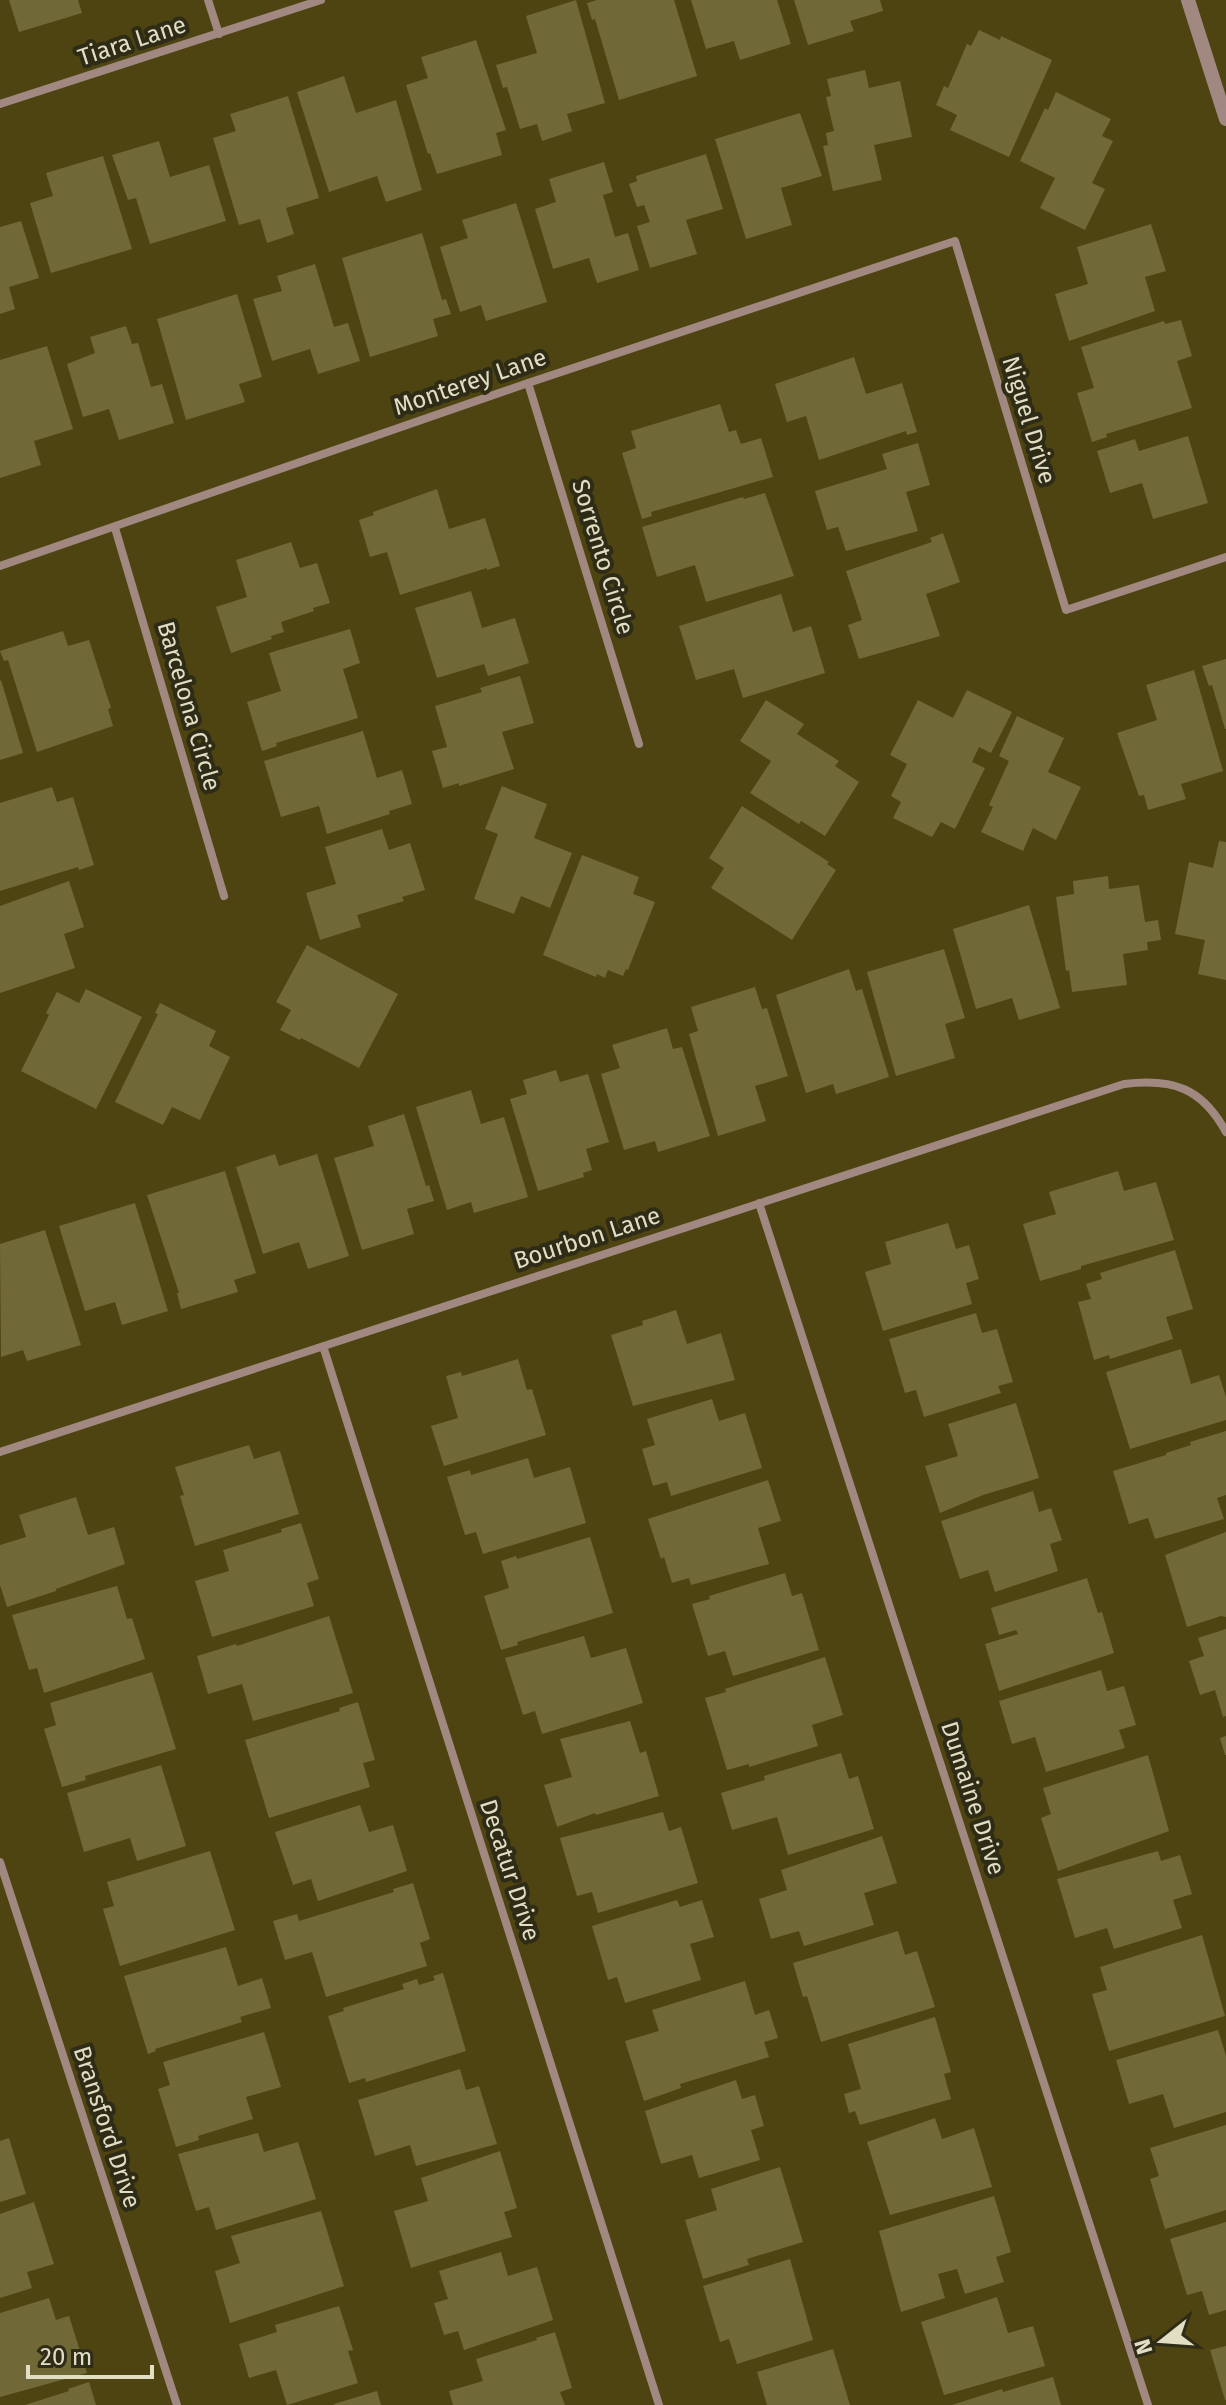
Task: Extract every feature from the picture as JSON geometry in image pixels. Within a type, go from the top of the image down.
[{"type":"street","points":[[208,0],[219,34]]},
{"type":"street","name":"Tiara Lane","points":[[0,104],[321,0]]},
{"type":"street","points":[[1188,0],[1226,119]]},
{"type":"street","name":"Monterey Lane","points":[[0,566],[528,383],[955,241]]},
{"type":"street","name":"Niguel Drive","points":[[955,241],[1066,610],[1226,557]]},
{"type":"street","name":"Sorrento Circle","points":[[528,383],[639,744]]},
{"type":"street","name":"Barcelona Circle","points":[[115,528],[224,896]]},
{"type":"street","name":"Bourbon Lane","points":[[0,1452],[1124,1084],[1148,1081],[1189,1090],[1212,1109],[1226,1132]]},
{"type":"street","name":"Dumaine Drive","points":[[759,1203],[1148,2405]]},
{"type":"street","name":"Decatur Drive","points":[[323,1346],[659,2405]]},
{"type":"street","name":"Bransford Drive","points":[[0,1862],[177,2405]]},
{"type":"building","points":[[9,0],[78,0],[82,13],[19,32]]},
{"type":"building","points":[[576,0],[605,103],[567,114],[572,131],[542,141],[537,124],[520,129],[507,87],[503,88],[496,65],[537,53],[526,16]]},
{"type":"building","points":[[597,0],[674,0],[697,76],[619,100],[595,19],[592,20],[587,3]]},
{"type":"building","points":[[691,0],[777,0],[791,44],[740,60],[734,41],[706,49]]},
{"type":"building","points":[[794,0],[880,0],[883,11],[850,21],[854,31],[808,45]]},
{"type":"building","points":[[979,30],[1000,40],[1001,36],[1052,60],[1009,157],[950,130],[957,115],[936,105],[944,86],[948,88],[967,44],[971,46]]},
{"type":"building","points":[[476,40],[506,130],[496,133],[502,155],[437,174],[406,85],[428,78],[421,57]]},
{"type":"building","points":[[865,70],[869,88],[900,81],[912,137],[874,145],[882,180],[833,191],[823,146],[828,145],[826,133],[834,131],[826,97],[831,96],[827,79]]},
{"type":"building","points":[[344,76],[356,113],[396,100],[422,190],[386,202],[377,176],[329,192],[297,92]]},
{"type":"building","points":[[1056,92],[1111,119],[1102,136],[1113,141],[1092,183],[1105,189],[1085,230],[1040,208],[1055,178],[1020,161]]},
{"type":"building","points":[[288,96],[319,198],[286,208],[294,234],[267,243],[260,219],[239,225],[213,138],[236,131],[230,114]]},
{"type":"building","points":[[800,113],[822,176],[781,188],[792,225],[746,239],[715,139]]},
{"type":"building","points":[[159,141],[170,177],[209,165],[226,221],[150,244],[136,198],[128,200],[112,155]]},
{"type":"building","points":[[706,154],[723,209],[686,220],[697,254],[650,268],[637,226],[650,222],[644,205],[637,207],[629,184],[637,181],[636,176]]},
{"type":"building","points":[[103,156],[132,249],[51,273],[30,203],[53,196],[46,173]]},
{"type":"building","points":[[604,162],[613,192],[603,195],[615,237],[628,233],[639,270],[597,283],[589,258],[553,269],[535,209],[556,202],[549,179]]},
{"type":"building","points":[[516,203],[547,302],[486,321],[481,305],[460,312],[440,247],[468,238],[462,220]]},
{"type":"building","points":[[21,221],[39,278],[9,287],[15,309],[0,314],[0,227]]},
{"type":"building","points":[[1151,224],[1166,271],[1145,277],[1155,311],[1069,341],[1055,294],[1088,284],[1077,247]]},
{"type":"building","points":[[422,233],[442,300],[446,299],[451,314],[433,319],[438,336],[370,357],[342,258]]},
{"type":"building","points":[[315,264],[334,327],[348,323],[360,361],[318,374],[310,349],[272,361],[253,299],[282,291],[277,276]]},
{"type":"building","points":[[237,294],[262,377],[239,384],[245,402],[186,420],[157,319]]},
{"type":"building","points":[[1181,320],[1192,356],[1177,361],[1192,408],[1106,434],[1107,437],[1092,442],[1077,393],[1094,388],[1081,347],[1164,321],[1165,324]]},
{"type":"building","points":[[126,326],[132,344],[138,343],[151,387],[162,384],[174,423],[119,440],[109,409],[83,417],[67,364],[95,353],[90,337]]},
{"type":"building","points":[[47,346],[73,429],[34,441],[41,465],[0,478],[0,360]]},
{"type":"building","points":[[854,357],[866,394],[902,383],[917,432],[907,435],[906,431],[819,460],[806,416],[787,422],[775,384]]},
{"type":"building","points":[[720,404],[729,432],[736,430],[741,444],[761,438],[773,477],[651,512],[652,516],[642,519],[622,453],[636,448],[631,431]]},
{"type":"building","points":[[1188,436],[1208,503],[1153,519],[1142,483],[1110,493],[1097,451],[1135,439],[1139,451]]},
{"type":"building","points":[[918,443],[930,485],[906,492],[918,531],[846,551],[838,527],[827,530],[815,491],[887,469],[882,454]]},
{"type":"building","points":[[437,489],[449,529],[485,518],[500,566],[400,595],[387,552],[370,557],[359,520]]},
{"type":"building","points":[[765,493],[794,576],[706,602],[695,565],[657,577],[642,527]]},
{"type":"building","points":[[943,533],[960,582],[926,594],[940,636],[859,659],[848,625],[862,620],[846,571],[932,542],[930,538]]},
{"type":"building","points":[[291,542],[300,568],[317,563],[330,603],[281,622],[284,632],[271,636],[272,639],[231,653],[216,607],[247,597],[236,560]]},
{"type":"building","points":[[471,591],[482,628],[515,618],[529,663],[488,676],[484,664],[437,678],[415,608]]},
{"type":"building","points":[[781,594],[793,632],[811,626],[825,673],[743,698],[734,669],[696,680],[679,626]]},
{"type":"building","points":[[350,629],[360,663],[343,669],[358,718],[276,743],[277,746],[262,751],[247,702],[281,691],[269,653]]},
{"type":"building","points":[[63,631],[68,646],[89,640],[111,708],[108,709],[113,726],[37,752],[8,660],[4,661],[0,651]]},
{"type":"building","points":[[1226,659],[1225,729],[1212,685],[1209,686],[1202,666]]},
{"type":"building","points":[[1194,670],[1223,771],[1181,784],[1186,799],[1148,810],[1144,795],[1139,796],[1117,733],[1157,720],[1146,685]]},
{"type":"building","points":[[520,676],[534,723],[502,732],[514,769],[443,788],[432,751],[447,747],[435,706],[482,692],[480,688]]},
{"type":"building","points":[[0,681],[23,753],[0,760]]},
{"type":"building","points":[[967,690],[1012,712],[991,753],[979,747],[972,762],[985,768],[955,829],[941,822],[932,837],[893,818],[901,802],[891,796],[907,764],[890,755],[918,700],[953,718]]},
{"type":"building","points":[[766,700],[804,724],[797,734],[839,761],[835,766],[859,782],[825,836],[801,821],[799,824],[750,793],[771,761],[740,741]]},
{"type":"building","points":[[1017,716],[1064,738],[1048,772],[1081,787],[1056,840],[1033,828],[1023,851],[981,832],[993,807],[989,805],[1009,761],[999,756]]},
{"type":"building","points":[[363,731],[377,778],[402,770],[412,804],[327,834],[319,806],[281,817],[264,761]]},
{"type":"building","points":[[502,786],[547,804],[534,838],[572,853],[550,908],[521,896],[514,914],[474,899],[498,834],[485,829]]},
{"type":"building","points":[[52,787],[57,802],[73,797],[94,865],[0,891],[0,803]]},
{"type":"building","points":[[742,806],[829,862],[827,864],[836,870],[792,940],[711,888],[724,868],[709,858]]},
{"type":"building","points":[[382,829],[389,850],[410,843],[425,890],[402,897],[404,901],[357,915],[361,927],[320,940],[306,893],[336,884],[325,847]]},
{"type":"building","points":[[1219,841],[1226,842],[1226,980],[1198,974],[1205,940],[1175,934],[1189,862],[1213,868]]},
{"type":"building","points":[[582,855],[639,877],[633,894],[655,902],[623,976],[608,970],[605,978],[597,974],[596,977],[543,955]]},
{"type":"building","points":[[1108,876],[1109,889],[1139,885],[1145,922],[1158,920],[1161,940],[1147,942],[1148,950],[1123,954],[1127,985],[1072,992],[1069,970],[1066,971],[1056,897],[1074,894],[1073,881]]},
{"type":"building","points":[[69,881],[84,927],[64,934],[75,968],[0,993],[0,906]]},
{"type":"building","points":[[1029,905],[1060,1008],[1019,1020],[1012,998],[976,1009],[953,929]]},
{"type":"building","points":[[307,945],[398,994],[359,1068],[280,1030],[291,1010],[276,1002]]},
{"type":"building","points":[[944,949],[965,1018],[945,1024],[955,1058],[896,1076],[867,972]]},
{"type":"building","points":[[849,969],[856,991],[862,989],[889,1077],[836,1094],[833,1084],[806,1093],[776,995]]},
{"type":"building","points":[[755,987],[762,1009],[767,1008],[788,1076],[755,1086],[766,1121],[718,1136],[689,1034],[698,1031],[691,1007]]},
{"type":"building","points":[[86,989],[142,1017],[96,1109],[21,1071],[57,992],[79,1003]]},
{"type":"building","points":[[160,1003],[216,1031],[209,1046],[230,1057],[200,1120],[172,1107],[163,1125],[115,1102],[158,1014],[155,1013]]},
{"type":"building","points":[[667,1028],[673,1049],[682,1047],[710,1136],[658,1152],[655,1141],[624,1150],[601,1074],[620,1068],[612,1045]]},
{"type":"building","points":[[556,1070],[560,1082],[588,1074],[609,1142],[586,1149],[592,1170],[583,1173],[584,1177],[538,1191],[510,1099],[527,1094],[523,1080]]},
{"type":"building","points":[[471,1090],[481,1124],[504,1117],[528,1197],[474,1213],[471,1202],[447,1210],[416,1107]]},
{"type":"building","points":[[404,1114],[426,1186],[429,1185],[434,1201],[407,1209],[414,1234],[362,1250],[334,1158],[374,1146],[368,1126]]},
{"type":"building","points":[[275,1154],[279,1166],[317,1154],[349,1256],[308,1269],[299,1242],[263,1254],[236,1167]]},
{"type":"building","points":[[225,1171],[256,1273],[234,1280],[238,1292],[181,1309],[179,1293],[147,1195]]},
{"type":"building","points":[[1118,1171],[1124,1191],[1156,1182],[1174,1240],[1040,1281],[1023,1224],[1056,1214],[1049,1192]]},
{"type":"building","points":[[135,1203],[168,1311],[122,1325],[115,1302],[85,1311],[59,1226]]},
{"type":"building","points":[[948,1223],[956,1249],[969,1245],[979,1279],[966,1283],[972,1304],[883,1331],[865,1272],[891,1264],[885,1242]]},
{"type":"building","points":[[45,1230],[81,1345],[27,1361],[23,1350],[1,1357],[0,1244]]},
{"type":"building","points":[[1175,1250],[1193,1309],[1166,1317],[1173,1339],[1110,1359],[1109,1355],[1094,1360],[1078,1302],[1091,1299],[1086,1284],[1102,1279],[1100,1273]]},
{"type":"building","points":[[676,1310],[687,1344],[721,1333],[735,1380],[633,1406],[611,1335]]},
{"type":"building","points":[[976,1313],[982,1333],[997,1329],[1013,1382],[998,1386],[1001,1393],[924,1417],[916,1390],[905,1393],[889,1339]]},
{"type":"building","points":[[1181,1349],[1191,1384],[1219,1375],[1226,1397],[1226,1420],[1130,1449],[1106,1372]]},
{"type":"building","points":[[518,1359],[527,1390],[532,1389],[546,1435],[444,1466],[431,1426],[458,1418],[446,1376],[461,1372],[462,1376]]},
{"type":"building","points":[[712,1399],[719,1421],[745,1413],[762,1468],[671,1496],[667,1482],[653,1486],[642,1449],[655,1445],[647,1419]]},
{"type":"building","points":[[1016,1403],[1039,1478],[983,1495],[940,1513],[925,1466],[958,1456],[948,1424]]},
{"type":"building","points":[[1226,1431],[1226,1495],[1217,1498],[1224,1519],[1155,1539],[1148,1518],[1129,1524],[1113,1471],[1166,1455],[1191,1445],[1190,1442]]},
{"type":"building","points":[[249,1445],[254,1459],[280,1451],[299,1514],[195,1546],[175,1467]]},
{"type":"building","points":[[528,1458],[534,1478],[570,1467],[586,1523],[483,1554],[476,1532],[465,1535],[447,1477],[470,1470],[471,1475]]},
{"type":"building","points":[[768,1480],[781,1521],[758,1528],[769,1564],[691,1585],[689,1578],[672,1583],[648,1519]]},
{"type":"building","points":[[1033,1491],[1039,1512],[1051,1508],[1062,1540],[1050,1544],[1058,1571],[995,1592],[988,1570],[960,1579],[941,1521]]},
{"type":"building","points":[[76,1497],[88,1535],[114,1527],[125,1564],[7,1607],[0,1585],[0,1545],[26,1537],[19,1515]]},
{"type":"building","points":[[301,1523],[319,1579],[307,1583],[314,1606],[212,1637],[195,1581],[229,1571],[223,1550]]},
{"type":"building","points":[[1226,1532],[1226,1617],[1187,1627],[1165,1555]]},
{"type":"building","points":[[590,1537],[613,1613],[517,1642],[518,1645],[501,1650],[484,1596],[509,1588],[501,1561]]},
{"type":"building","points":[[785,1573],[792,1596],[802,1593],[819,1650],[733,1676],[725,1651],[708,1656],[692,1604]]},
{"type":"building","points":[[1087,1578],[1098,1613],[1102,1612],[1114,1653],[999,1691],[985,1644],[1018,1634],[1016,1630],[999,1635],[991,1608]]},
{"type":"building","points":[[117,1586],[127,1619],[132,1618],[145,1659],[44,1693],[37,1668],[29,1670],[12,1615]]},
{"type":"building","points":[[329,1616],[353,1693],[253,1721],[242,1684],[208,1694],[197,1656]]},
{"type":"building","points":[[1226,1629],[1226,1716],[1223,1717],[1215,1690],[1200,1695],[1189,1661],[1204,1656],[1198,1638]]},
{"type":"building","points":[[584,1636],[591,1658],[626,1648],[643,1703],[542,1734],[535,1711],[523,1715],[505,1658]]},
{"type":"building","points":[[825,1657],[843,1715],[812,1725],[818,1746],[749,1767],[749,1764],[727,1770],[705,1698]]},
{"type":"building","points":[[1101,1670],[1107,1691],[1124,1686],[1136,1725],[1119,1730],[1125,1748],[1046,1772],[1035,1737],[1012,1744],[999,1701]]},
{"type":"building","points":[[152,1672],[176,1749],[85,1776],[86,1780],[62,1787],[44,1729],[56,1725],[50,1703]]},
{"type":"building","points":[[358,1702],[375,1760],[363,1763],[370,1787],[269,1818],[245,1740],[340,1711],[339,1708]]},
{"type":"building","points":[[630,1721],[640,1753],[646,1751],[659,1796],[557,1827],[544,1785],[572,1777],[560,1739]]},
{"type":"building","points":[[1226,1736],[1226,1755],[1225,1755],[1220,1738]]},
{"type":"building","points":[[841,1753],[849,1779],[858,1776],[874,1829],[788,1855],[777,1817],[732,1830],[721,1793],[765,1780],[764,1776]]},
{"type":"building","points":[[1148,1755],[1169,1831],[1058,1871],[1041,1818],[1051,1814],[1043,1788]]},
{"type":"building","points":[[161,1765],[186,1846],[137,1861],[130,1838],[84,1852],[67,1793]]},
{"type":"building","points":[[360,1805],[369,1832],[393,1825],[407,1871],[318,1901],[311,1879],[293,1885],[275,1832]]},
{"type":"building","points":[[663,1812],[669,1831],[681,1827],[698,1883],[598,1913],[592,1892],[577,1896],[560,1838]]},
{"type":"building","points":[[882,1836],[897,1883],[864,1893],[874,1925],[804,1946],[799,1931],[771,1939],[759,1899],[787,1890],[781,1870]]},
{"type":"building","points":[[210,1851],[235,1930],[120,1966],[103,1909],[114,1906],[107,1882]]},
{"type":"building","points":[[1158,1851],[1161,1861],[1180,1855],[1192,1894],[1173,1900],[1182,1928],[1114,1949],[1107,1928],[1075,1938],[1057,1879]]},
{"type":"building","points":[[413,1883],[430,1939],[420,1943],[427,1966],[326,1997],[312,1952],[285,1960],[273,1921],[297,1914],[299,1921],[394,1892],[393,1889]]},
{"type":"building","points":[[677,1900],[680,1907],[702,1900],[714,1937],[690,1944],[701,1980],[625,2003],[617,1977],[608,1980],[592,1926]]},
{"type":"building","points":[[898,1931],[905,1955],[917,1951],[935,2007],[821,2042],[793,1963]]},
{"type":"building","points":[[1202,1935],[1225,2016],[1109,2051],[1092,1994],[1107,1990],[1100,1967]]},
{"type":"building","points":[[226,1947],[238,1986],[262,1978],[271,2008],[240,2017],[242,2022],[155,2049],[148,2054],[124,1976]]},
{"type":"building","points":[[443,1973],[466,2051],[366,2082],[365,2078],[349,2083],[328,2016],[344,2011],[343,2008],[404,1989],[402,1984],[417,1979],[419,1985],[435,1980],[433,1976]]},
{"type":"building","points":[[745,1981],[755,2015],[769,2010],[778,2038],[764,2042],[769,2057],[680,2084],[681,2088],[644,2101],[625,2041],[659,2031],[652,2010]]},
{"type":"building","points":[[935,2017],[951,2072],[944,2074],[951,2099],[860,2125],[855,2111],[849,2113],[844,2094],[861,2089],[848,2044]]},
{"type":"building","points":[[1218,2030],[1226,2056],[1226,2112],[1174,2128],[1163,2094],[1129,2104],[1116,2060]]},
{"type":"building","points":[[264,2032],[281,2087],[246,2097],[253,2119],[198,2136],[199,2140],[176,2147],[158,2089],[170,2085],[163,2062]]},
{"type":"building","points":[[460,2069],[466,2090],[479,2086],[497,2144],[416,2166],[410,2145],[375,2156],[358,2100]]},
{"type":"building","points":[[736,2080],[742,2099],[755,2095],[764,2126],[751,2130],[760,2160],[699,2178],[692,2155],[661,2164],[645,2111]]},
{"type":"building","points":[[935,2118],[942,2139],[974,2128],[992,2187],[890,2215],[867,2142]]},
{"type":"building","points":[[1226,2125],[1226,2210],[1165,2229],[1150,2179],[1159,2176],[1150,2148]]},
{"type":"building","points":[[258,2133],[264,2152],[298,2142],[316,2199],[216,2230],[209,2207],[196,2211],[178,2154]]},
{"type":"building","points":[[9,2138],[26,2194],[0,2202],[0,2141]]},
{"type":"building","points":[[500,2151],[517,2208],[504,2212],[512,2237],[411,2268],[394,2211],[428,2201],[421,2178]]},
{"type":"building","points":[[780,2167],[803,2242],[747,2259],[749,2265],[703,2279],[685,2220],[717,2210],[711,2189]]},
{"type":"building","points":[[994,2196],[1011,2252],[996,2257],[1004,2282],[965,2294],[957,2269],[938,2274],[945,2298],[901,2312],[879,2231]]},
{"type":"building","points":[[34,2202],[54,2264],[27,2272],[32,2288],[0,2298],[0,2214]]},
{"type":"building","points":[[321,2211],[344,2286],[230,2323],[215,2271],[240,2263],[231,2236]]},
{"type":"building","points":[[1226,2222],[1226,2310],[1209,2315],[1202,2291],[1187,2295],[1170,2239]]},
{"type":"building","points":[[501,2252],[508,2276],[537,2267],[553,2320],[464,2350],[458,2331],[444,2335],[434,2303],[448,2299],[439,2271]]},
{"type":"building","points":[[790,2259],[813,2340],[737,2364],[729,2339],[720,2342],[703,2286]]},
{"type":"building","points":[[997,2297],[1008,2333],[1033,2326],[1045,2366],[944,2395],[921,2322]]},
{"type":"building","points":[[49,2298],[56,2320],[69,2316],[87,2373],[0,2397],[0,2313]]},
{"type":"building","points":[[339,2306],[353,2350],[348,2351],[358,2383],[287,2405],[276,2370],[249,2378],[239,2344],[277,2332],[275,2325]]},
{"type":"building","points":[[555,2332],[572,2388],[560,2392],[565,2405],[453,2405],[449,2391],[483,2381],[476,2359]]},
{"type":"building","points":[[1226,2346],[1226,2400],[1225,2400],[1210,2350]]},
{"type":"building","points":[[833,2349],[850,2405],[767,2405],[757,2372]]},
{"type":"building","points":[[1053,2377],[1061,2405],[952,2405],[1002,2389],[1003,2392]]},
{"type":"building","points":[[89,2382],[96,2405],[25,2405],[69,2391]]},
{"type":"building","points":[[377,2391],[381,2405],[334,2405],[334,2404]]}]
